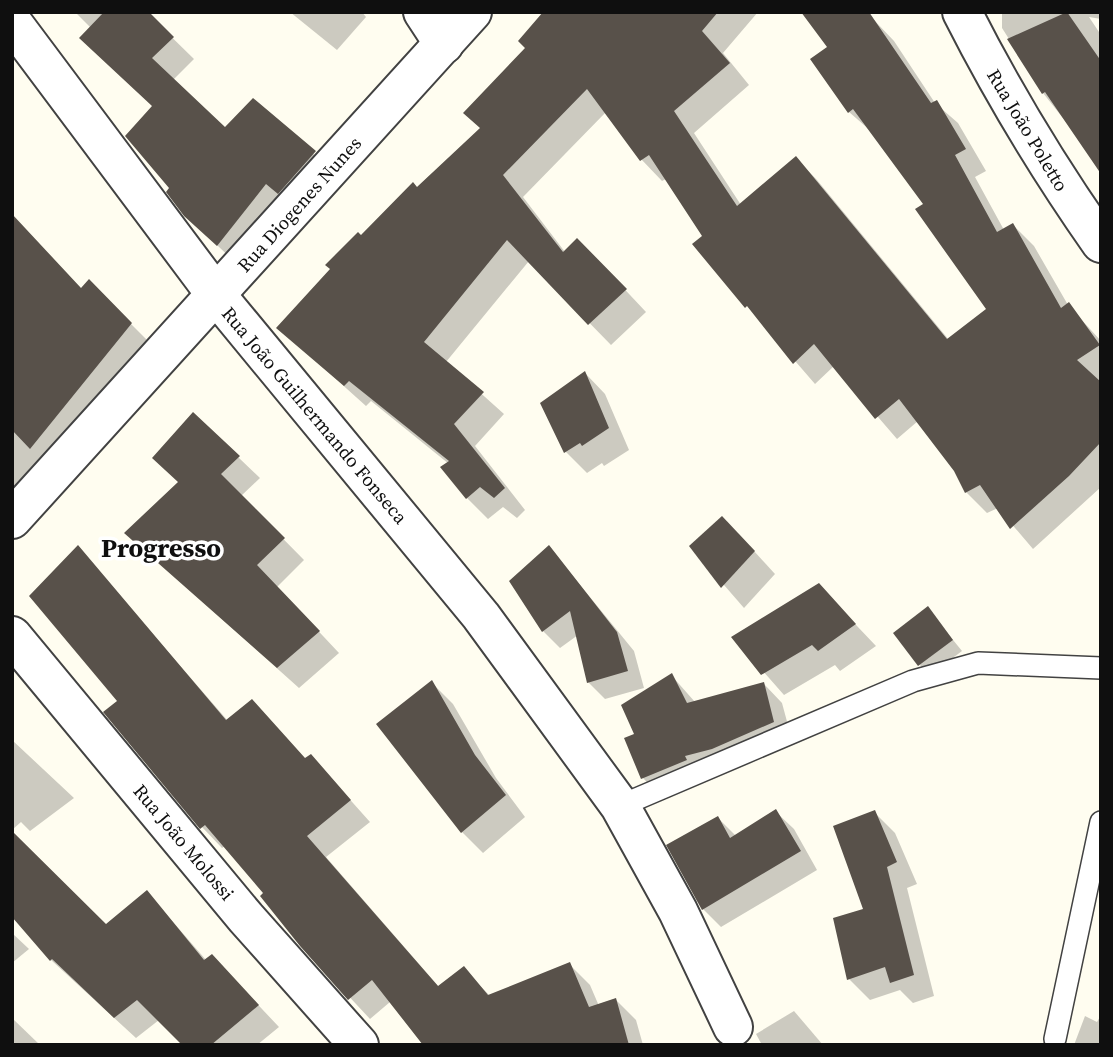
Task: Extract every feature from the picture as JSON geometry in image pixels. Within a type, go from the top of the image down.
[{"type":"street","points":[[422,12],[444,44]]},
{"type":"street","name":"Rua Diogenes Nunes","points":[[12,519],[472,12]]},
{"type":"street","name":"Rua João Poletto","points":[[962,12],[1002,90],[1063,190],[1101,243]]},
{"type":"street","name":"Rua João Guilhermando Fonseca","points":[[12,22],[217,296],[481,616],[620,806],[678,911],[733,1027]]},
{"type":"street","name":"Rua João Molossi","points":[[12,636],[246,918],[359,1045]]},
{"type":"lane","points":[[620,806],[912,681],[978,663],[1101,668]]},
{"type":"lane","points":[[1055,1039],[1101,822]]},
{"type":"building","points":[[104,12],[149,12],[174,37],[152,58],[225,127],[253,98],[316,151],[278,194],[266,184],[217,246],[184,216],[166,192],[169,188],[125,136],[152,106],[79,38]]},
{"type":"building","points":[[543,12],[718,12],[702,31],[730,63],[674,111],[737,206],[796,156],[947,339],[986,309],[915,209],[923,204],[853,109],[848,113],[810,59],[827,47],[801,12],[869,12],[931,103],[937,100],[966,149],[955,155],[997,232],[1013,223],[1061,308],[1069,302],[1100,345],[1077,360],[1101,382],[1101,442],[1069,476],[1010,529],[980,485],[965,493],[954,471],[899,399],[875,419],[814,344],[793,364],[747,306],[745,308],[692,244],[702,236],[649,155],[640,161],[587,89],[503,175],[563,252],[577,238],[627,289],[588,325],[507,240],[424,342],[484,392],[454,424],[505,488],[494,498],[480,487],[466,499],[440,467],[449,461],[349,381],[344,386],[276,328],[330,269],[325,265],[358,232],[361,235],[413,182],[417,187],[480,128],[463,113],[525,48],[518,41]]},
{"type":"building","points":[[1067,12],[1101,61],[1101,174],[1045,92],[1042,94],[1007,39]]},
{"type":"building","points":[[12,214],[81,288],[89,279],[132,323],[30,449],[12,430]]},
{"type":"building","points":[[585,371],[609,428],[582,446],[580,443],[564,453],[540,403]]},
{"type":"building","points":[[193,412],[240,456],[221,474],[285,538],[257,565],[320,631],[277,668],[124,533],[178,482],[152,458]]},
{"type":"building","points":[[722,516],[755,551],[721,588],[689,546]]},
{"type":"building","points":[[78,545],[226,720],[252,699],[305,758],[311,754],[351,800],[307,836],[438,986],[464,966],[488,995],[570,962],[589,1007],[616,998],[629,1045],[423,1045],[372,980],[348,1000],[260,896],[263,893],[205,825],[200,829],[103,712],[117,701],[29,596]]},
{"type":"building","points":[[549,545],[617,632],[628,671],[587,683],[570,611],[542,632],[509,581]]},
{"type":"building","points":[[819,583],[856,624],[818,651],[812,645],[761,675],[731,637]]},
{"type":"building","points":[[928,606],[953,640],[918,666],[893,633]]},
{"type":"building","points":[[672,673],[687,703],[764,682],[774,722],[712,749],[685,756],[687,760],[641,779],[624,738],[634,734],[621,705]]},
{"type":"building","points":[[432,680],[475,755],[506,795],[461,833],[376,724]]},
{"type":"building","points":[[776,809],[801,851],[702,910],[666,845],[718,816],[730,838]]},
{"type":"building","points":[[875,810],[897,862],[887,867],[914,975],[890,983],[885,967],[847,980],[833,918],[863,909],[833,826]]},
{"type":"building","points":[[12,831],[106,924],[147,890],[204,960],[212,954],[259,1005],[211,1045],[182,1045],[137,1000],[114,1018],[52,959],[50,961],[12,917]]},
{"type":"district","name":"Progresso","points":[[161,548]]}]
